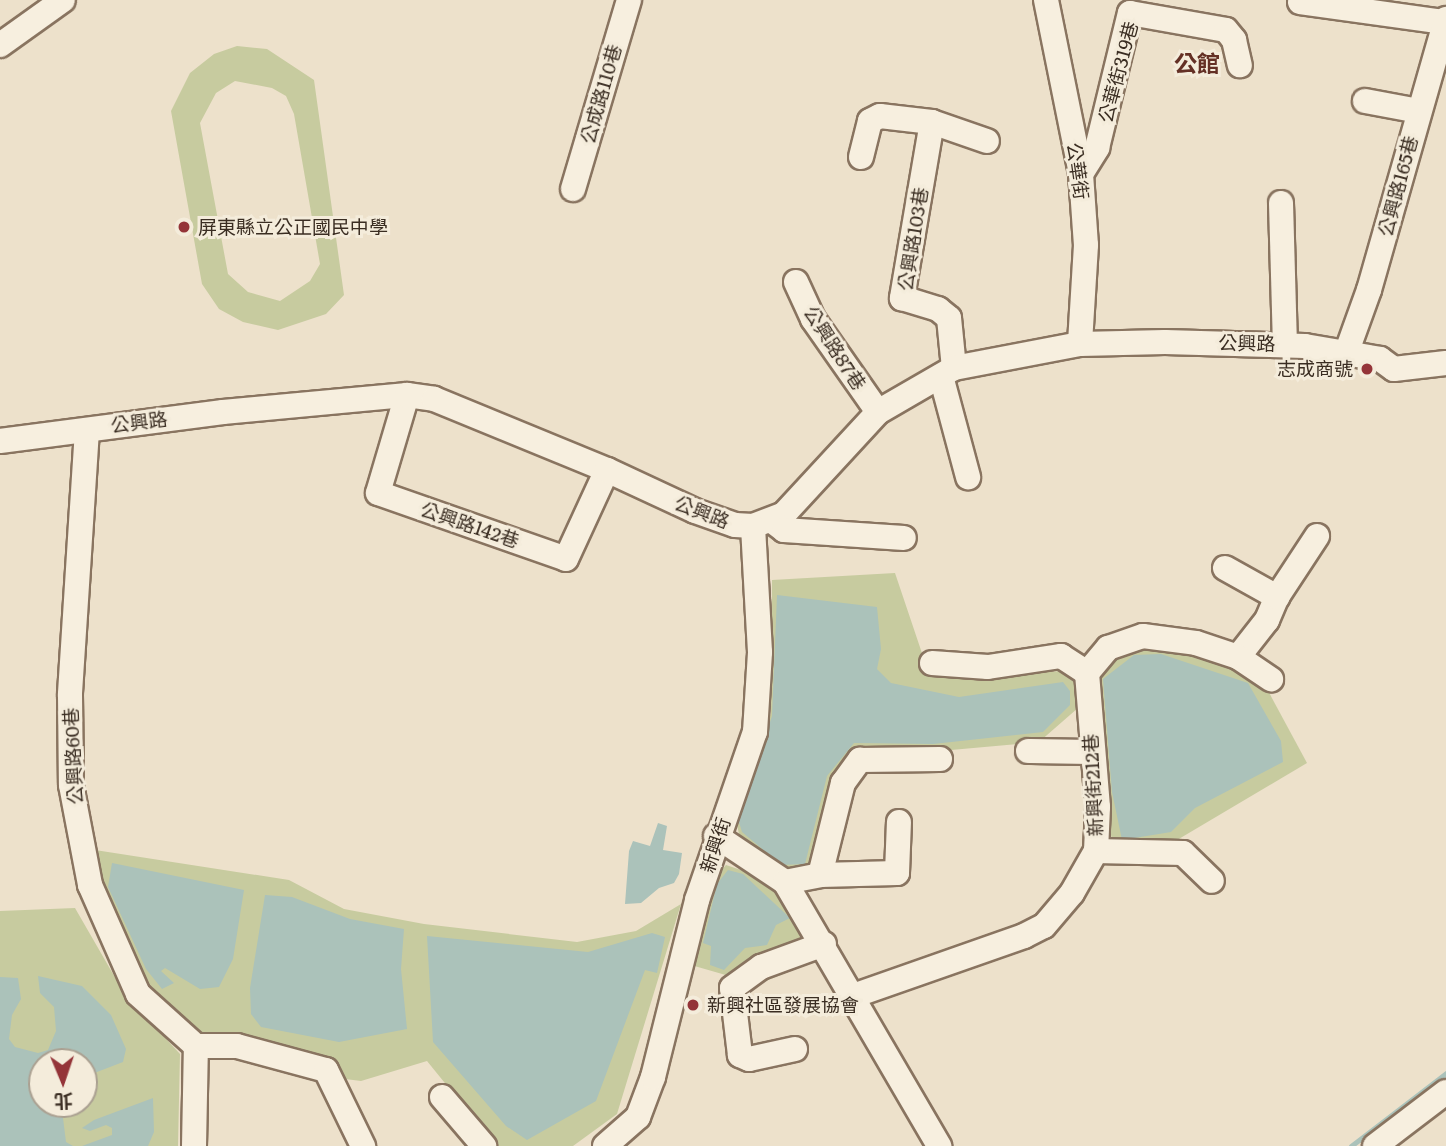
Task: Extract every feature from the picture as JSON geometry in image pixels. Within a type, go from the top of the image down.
[{"type":"street","points":[[0,45],[63,0]]},
{"type":"street","name":"公成路110巷","points":[[573,189],[629,0]]},
{"type":"street","name":"公華街","points":[[1046,0],[1081,174],[1086,245],[1080,344]]},
{"type":"street","points":[[1300,2],[1445,21]]},
{"type":"street","name":"公華街319巷","points":[[1081,174],[1097,148],[1130,13],[1226,30],[1234,40],[1240,65]]},
{"type":"street","name":"公興路165巷","points":[[1347,351],[1369,290],[1445,21]]},
{"type":"street","points":[[1365,101],[1419,111]]},
{"type":"street","points":[[861,157],[870,121],[880,116],[932,122],[987,141]]},
{"type":"street","name":"公興路103巷","points":[[932,122],[902,298],[938,309],[949,318],[947,372]]},
{"type":"street","points":[[1282,203],[1285,344]]},
{"type":"street","name":"公興路87巷","points":[[796,282],[813,319],[878,412]]},
{"type":"street","name":"公興路","points":[[0,442],[372,395],[407,395],[434,399],[607,470],[695,511],[735,525],[763,523],[802,496],[878,412],[947,372],[1080,344],[1285,344],[1347,351],[1380,359],[1394,369],[1446,363]]},
{"type":"street","points":[[947,372],[968,477]]},
{"type":"street","name":"公興路142巷","points":[[407,395],[378,493],[566,559],[607,470]]},
{"type":"street","name":"公興路60巷","points":[[87,430],[70,695],[71,785],[90,885],[138,994],[196,1046]]},
{"type":"street","points":[[763,523],[784,530],[904,538]]},
{"type":"street","name":"新興街","points":[[605,1146],[638,1117],[653,1077],[716,836],[755,732],[760,700],[763,523]]},
{"type":"street","points":[[1238,657],[1267,620],[1277,597],[1317,536]]},
{"type":"street","points":[[1225,568],[1277,597]]},
{"type":"street","points":[[932,663],[988,667],[1061,656],[1087,673],[1108,648],[1143,636],[1196,643],[1238,657],[1271,679]]},
{"type":"street","name":"新興街212巷","points":[[853,996],[1044,926],[1072,892],[1096,850],[1087,673]]},
{"type":"street","points":[[1028,751],[1093,752]]},
{"type":"street","points":[[820,875],[843,783],[860,760],[940,759]]},
{"type":"street","points":[[785,882],[820,875],[897,873],[899,822]]},
{"type":"street","points":[[716,836],[785,882],[824,944],[939,1146]]},
{"type":"street","points":[[1096,850],[1183,853],[1212,881]]},
{"type":"street","points":[[795,1049],[749,1059],[740,1055],[732,988],[761,967],[824,944]]},
{"type":"street","points":[[194,1146],[196,1046],[237,1046],[326,1070],[363,1146]]},
{"type":"street","points":[[1375,1146],[1446,1092]]},
{"type":"street","points":[[442,1097],[484,1146]]},
{"type":"green space","points":[[237,46],[267,49],[314,80],[344,295],[326,314],[278,330],[243,322],[219,309],[202,284],[171,111],[190,73],[214,54]],"holes":[[[235,81],[272,88],[286,96],[294,114],[320,264],[310,281],[280,301],[248,292],[228,274],[200,123],[216,93]]]},
{"type":"green space","points":[[895,573],[929,674],[1075,671],[1078,708],[1039,742],[951,750],[857,748],[832,783],[811,871],[786,872],[740,839],[736,820],[771,713],[772,580]]},
{"type":"green space","points":[[1149,644],[1201,652],[1259,674],[1307,763],[1172,843],[1112,843],[1093,682],[1114,656]]},
{"type":"green space","points":[[95,850],[289,880],[344,909],[424,924],[577,942],[636,931],[681,904],[617,1114],[573,1146],[496,1146],[427,1061],[361,1081],[298,1073],[203,1042],[147,982],[98,896]]},
{"type":"green space","points":[[726,865],[750,873],[774,892],[801,926],[818,960],[746,989],[736,978],[691,965],[714,878]]},
{"type":"green space","points":[[75,908],[124,993],[180,1054],[178,1146],[0,1146],[0,911]]},
{"type":"water","points":[[777,595],[877,607],[881,649],[877,669],[891,683],[959,697],[1063,682],[1070,691],[1070,705],[1043,732],[933,744],[854,743],[827,776],[805,864],[781,865],[742,832],[738,819],[772,716]]},
{"type":"water","points":[[1161,654],[1248,683],[1281,741],[1283,762],[1195,808],[1171,832],[1122,840],[1112,792],[1103,679],[1134,655]]},
{"type":"water","points":[[658,823],[667,826],[663,850],[682,853],[679,874],[674,883],[659,888],[641,903],[625,904],[629,851],[633,841],[650,846]]},
{"type":"water","points":[[112,863],[244,890],[233,959],[219,987],[200,989],[165,968],[161,971],[174,983],[162,989],[146,969],[108,887]]},
{"type":"water","points":[[728,870],[743,874],[790,918],[776,925],[767,945],[745,948],[724,970],[710,965],[711,946],[703,943],[717,884]]},
{"type":"water","points":[[265,895],[292,897],[350,919],[404,929],[401,969],[407,1029],[339,1042],[261,1027],[251,1014],[250,988]]},
{"type":"water","points":[[652,933],[665,937],[657,973],[645,970],[596,1101],[527,1140],[506,1126],[433,1042],[427,936],[588,952]]},
{"type":"water","points":[[38,976],[82,986],[111,1015],[126,1049],[123,1062],[98,1072],[98,1048],[49,1048],[56,1031],[54,1007],[40,993]]},
{"type":"water","points":[[0,977],[18,978],[21,999],[12,1015],[9,1039],[15,1047],[28,1050],[28,1118],[63,1118],[66,1142],[73,1146],[0,1146]]},
{"type":"water","points":[[153,1098],[154,1132],[148,1146],[82,1146],[112,1135],[112,1128],[106,1125],[90,1131],[82,1128],[94,1120]]},
{"type":"waterway","points":[[1351,1146],[1446,1073]]},
{"type":"place","name":"屏東縣立公正國民中學","points":[[184,227]]},
{"type":"place","name":"志成商號","points":[[1367,369]]},
{"type":"place","name":"新興社區發展協會","points":[[693,1005]]},
{"type":"district","name":"公館","points":[[1197,62]]}]
